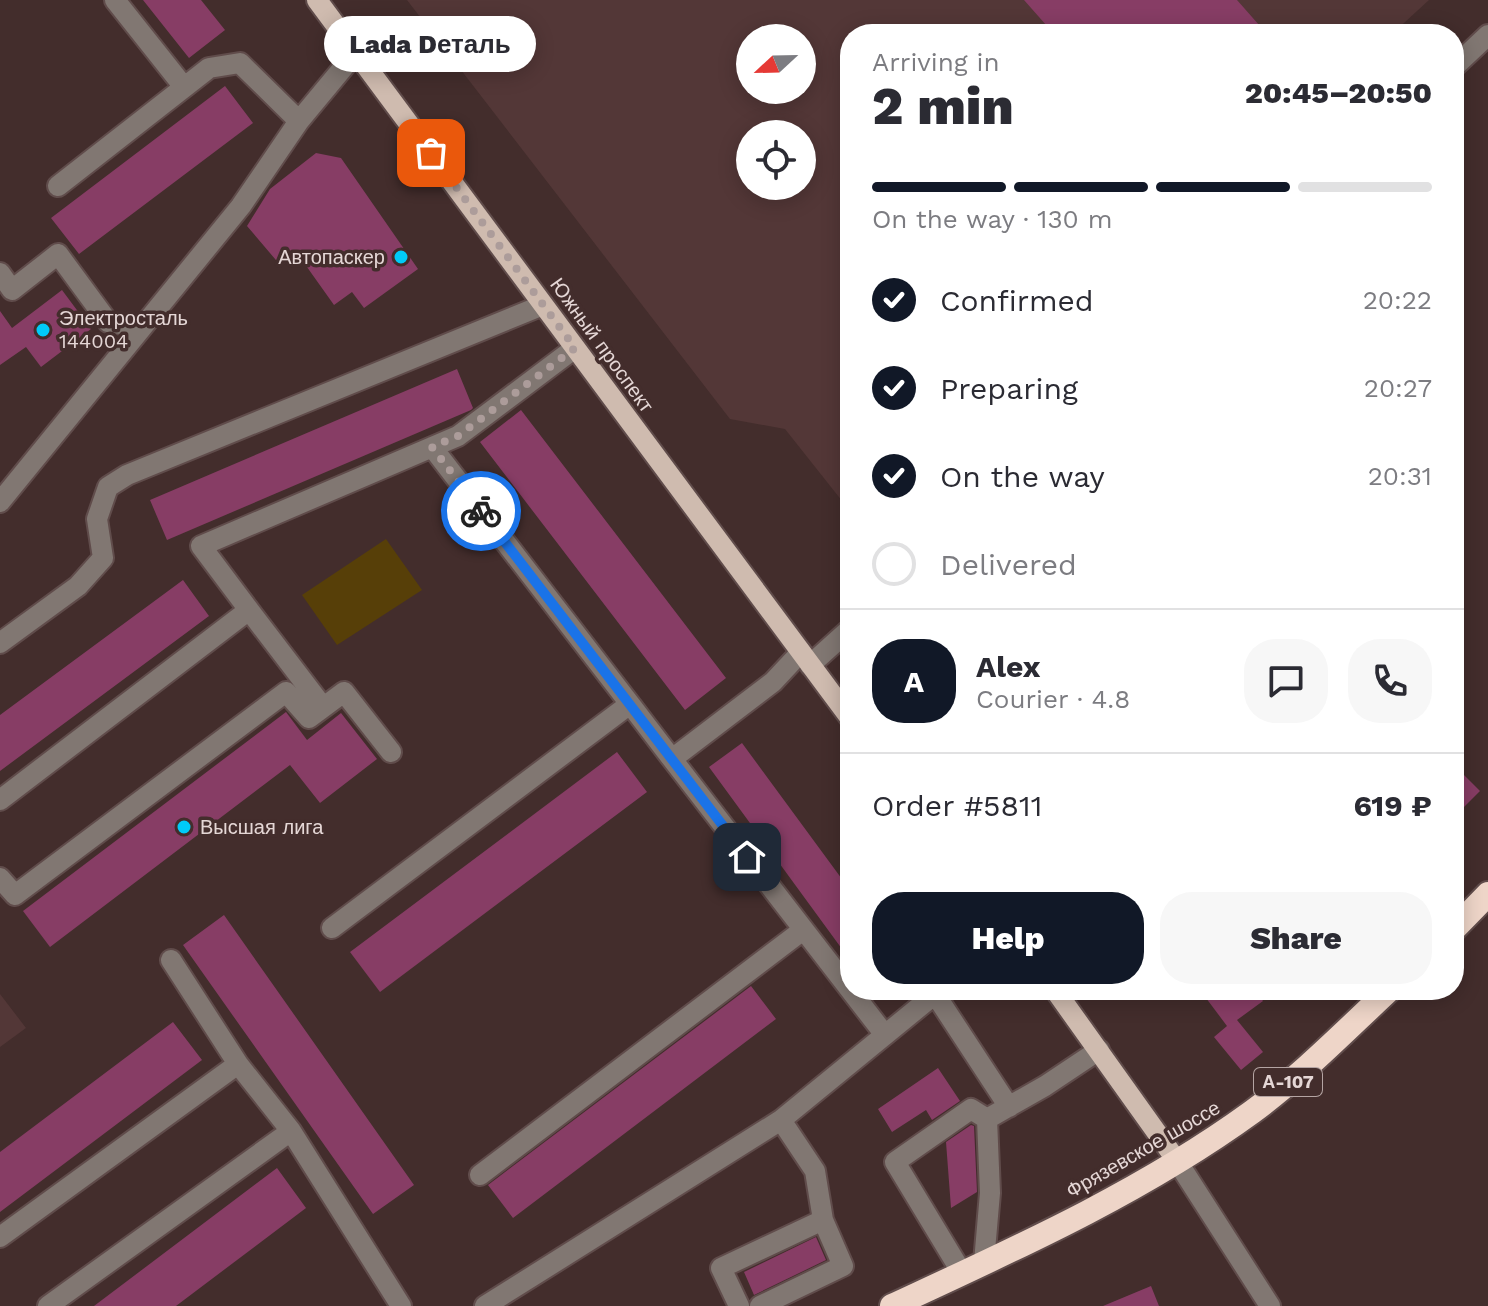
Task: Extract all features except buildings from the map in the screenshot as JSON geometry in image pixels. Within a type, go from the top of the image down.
[{"type":"highway","points":[[1464,919],[1488,894]]},
{"type":"highway","name":"Фрязевское шоссе","points":[[892,1306],[1106,1202],[1177,1161],[1254,1111],[1378,1000]]},
{"type":"main road","name":"Южный проспект","points":[[317,0],[840,705]]},
{"type":"main road","points":[[1062,1000],[1177,1161]]},
{"type":"street","points":[[115,0],[184,87]]},
{"type":"street","points":[[1464,58],[1488,35]]},
{"type":"street","points":[[0,502],[241,206],[299,121],[357,51]]},
{"type":"street","points":[[58,186],[209,68],[240,63],[299,121]]},
{"type":"street","points":[[0,273],[12,290],[58,254],[108,322],[142,327]]},
{"type":"street","points":[[0,643],[78,586],[103,558],[97,519],[108,487],[127,475],[543,305]]},
{"type":"street","points":[[323,707],[201,546],[458,436],[575,348]]},
{"type":"street","points":[[432,447],[840,977]]},
{"type":"street","points":[[0,800],[249,610]]},
{"type":"street","points":[[672,759],[840,636]]},
{"type":"street","points":[[0,878],[15,895],[286,692],[309,718],[344,692],[391,752]]},
{"type":"street","points":[[332,928],[630,704]]},
{"type":"street","points":[[480,1175],[803,930]]},
{"type":"street","points":[[171,960],[238,1064],[291,1131],[401,1306]]},
{"type":"street","points":[[858,1000],[885,1035]]},
{"type":"street","points":[[485,1306],[781,1120],[928,1000]]},
{"type":"street","points":[[943,1000],[1009,1107]]},
{"type":"street","points":[[987,1119],[1099,1050]]},
{"type":"street","points":[[0,1237],[238,1064]]},
{"type":"street","points":[[962,1273],[895,1162],[971,1109],[987,1119]]},
{"type":"street","points":[[984,1262],[990,1193],[987,1119]]},
{"type":"street","points":[[760,1306],[843,1266],[823,1220],[815,1171],[781,1120]]},
{"type":"street","points":[[48,1306],[291,1131]]},
{"type":"street","points":[[1177,1161],[1270,1306]]},
{"type":"street","points":[[739,1306],[721,1268],[823,1220]]},
{"type":"shaded area","points":[[407,0],[1429,0],[1403,24],[840,24],[840,498],[785,429],[730,419]]},
{"type":"shaded area","points":[[386,539],[422,590],[337,645],[302,595]]},
{"type":"shaded area","points":[[0,994],[26,1028],[0,1047]]},
{"type":"way so far","points":[[431,153],[575,348],[458,436],[432,447],[481,511]]},
{"type":"place","name":"Lada Dеталь","points":[[431,153]]},
{"type":"place","name":"Автопаскер","points":[[401,257]]},
{"type":"place","name":"Электросталь 144004","points":[[43,330]]},
{"type":"place","name":"Высшая лига","points":[[184,827]]},
{"type":"route","points":[[481,511],[747,857]]}]
